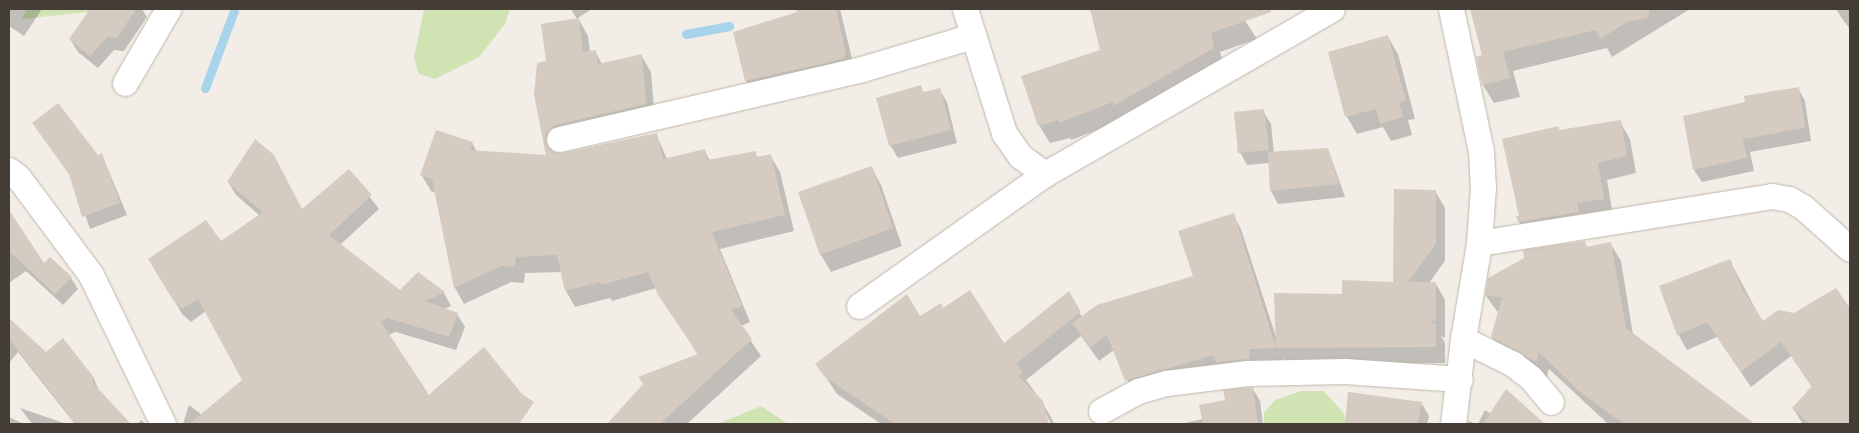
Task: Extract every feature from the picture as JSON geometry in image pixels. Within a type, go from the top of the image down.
[{"type":"street","points":[[125,83],[168,9]]},
{"type":"street","points":[[965,9],[1004,133],[1020,156],[1045,174]]},
{"type":"street","points":[[859,306],[1045,174],[1332,9]]},
{"type":"street","points":[[1451,9],[1481,151],[1483,187],[1479,243],[1463,339],[1460,379],[1453,424]]},
{"type":"street","points":[[559,139],[862,69],[973,36]]},
{"type":"street","points":[[9,170],[18,177],[91,275],[163,424]]},
{"type":"street","points":[[1479,243],[1772,196],[1789,199],[1803,207],[1850,249]]},
{"type":"street","points":[[1463,339],[1513,364],[1531,378],[1551,402]]},
{"type":"street","points":[[1101,411],[1138,391],[1166,383],[1247,373],[1344,370],[1460,379]]},
{"type":"green space","points":[[27,9],[90,9],[88,12],[22,19]]},
{"type":"green space","points":[[424,9],[510,9],[505,24],[479,57],[435,79],[419,74],[414,58]]},
{"type":"green space","points":[[1301,391],[1323,391],[1343,412],[1347,424],[1264,424],[1264,413],[1275,400]]},
{"type":"green space","points":[[761,406],[788,424],[718,424]]},
{"type":"building","points":[[90,9],[136,9],[117,38],[107,37],[90,56],[69,39]]},
{"type":"building","points":[[797,9],[836,9],[846,53],[843,59],[745,81],[733,32],[797,12]]},
{"type":"building","points":[[1090,9],[1271,9],[1271,12],[1211,33],[1214,48],[1113,106],[1113,102],[1059,123],[1059,120],[1038,126],[1021,76],[1100,50]]},
{"type":"building","points":[[1470,9],[1650,9],[1648,18],[1627,22],[1600,39],[1596,30],[1503,52],[1510,78],[1482,85],[1476,57],[1482,55]]},
{"type":"building","points":[[579,18],[583,52],[596,50],[598,64],[642,54],[646,104],[555,125],[545,135],[549,149],[562,153],[657,133],[663,159],[705,149],[707,160],[756,151],[757,157],[771,154],[785,215],[712,232],[742,306],[731,310],[752,339],[660,424],[607,424],[644,383],[638,377],[698,354],[658,295],[648,272],[601,285],[600,282],[565,291],[557,255],[516,257],[515,267],[501,266],[454,288],[432,179],[420,175],[436,130],[473,142],[470,150],[546,155],[534,95],[537,63],[546,61],[541,24]]},
{"type":"building","points":[[1388,35],[1406,101],[1399,103],[1403,117],[1380,124],[1376,109],[1345,117],[1328,52]]},
{"type":"building","points":[[921,85],[923,92],[940,88],[951,130],[889,146],[876,98]]},
{"type":"building","points":[[1799,87],[1805,128],[1743,139],[1747,158],[1693,170],[1683,116],[1745,102],[1744,96]]},
{"type":"building","points":[[58,103],[98,155],[102,153],[120,203],[82,217],[69,174],[32,123]]},
{"type":"building","points":[[1264,109],[1269,150],[1238,153],[1234,112]]},
{"type":"building","points":[[1621,120],[1627,156],[1598,163],[1604,199],[1577,203],[1579,212],[1518,222],[1516,216],[1519,216],[1502,139],[1559,126],[1559,130]]},
{"type":"building","points":[[255,139],[274,155],[302,209],[349,169],[372,195],[329,235],[400,290],[418,272],[445,292],[425,301],[458,313],[449,337],[388,318],[381,322],[428,393],[425,398],[484,347],[522,394],[534,402],[519,424],[189,424],[242,380],[198,299],[182,309],[173,300],[148,259],[206,220],[221,241],[263,212],[227,182]]},
{"type":"building","points":[[1328,148],[1339,184],[1270,191],[1268,152]]},
{"type":"building","points":[[872,166],[893,228],[820,255],[798,192]]},
{"type":"building","points":[[1394,189],[1436,190],[1436,244],[1408,282],[1436,282],[1436,322],[1430,320],[1436,325],[1436,347],[1276,348],[1274,293],[1342,294],[1342,280],[1393,282]]},
{"type":"building","points":[[9,210],[44,263],[50,257],[72,277],[55,294],[9,251]]},
{"type":"building","points":[[1234,213],[1276,348],[1249,349],[1250,359],[1216,362],[1214,355],[1125,381],[1107,335],[1090,347],[1072,323],[1097,305],[1193,276],[1178,231]]},
{"type":"building","points":[[1585,241],[1586,247],[1611,242],[1626,328],[1755,424],[1624,424],[1579,391],[1539,352],[1536,362],[1491,337],[1502,297],[1485,296],[1488,278],[1524,258],[1523,250]]},
{"type":"building","points":[[1730,259],[1743,290],[1763,321],[1778,310],[1794,313],[1836,288],[1850,308],[1850,424],[1810,424],[1792,408],[1812,386],[1781,342],[1741,372],[1707,322],[1677,335],[1659,286]]},
{"type":"building","points":[[970,290],[1004,343],[1069,291],[1081,312],[1017,363],[1023,373],[1018,376],[1043,401],[1049,424],[895,424],[825,377],[815,364],[907,294],[920,316],[941,303],[943,308]]},
{"type":"building","points":[[9,318],[46,352],[63,338],[95,379],[92,382],[131,424],[76,424],[9,339]]},
{"type":"building","points":[[1253,387],[1258,424],[1203,424],[1199,405],[1225,400],[1223,390]]},
{"type":"building","points":[[1506,389],[1545,424],[1483,424]]},
{"type":"building","points":[[1348,392],[1422,402],[1418,424],[1345,424]]},
{"type":"waterway","points":[[205,88],[234,11]]},
{"type":"waterway","points":[[686,34],[729,26]]}]
